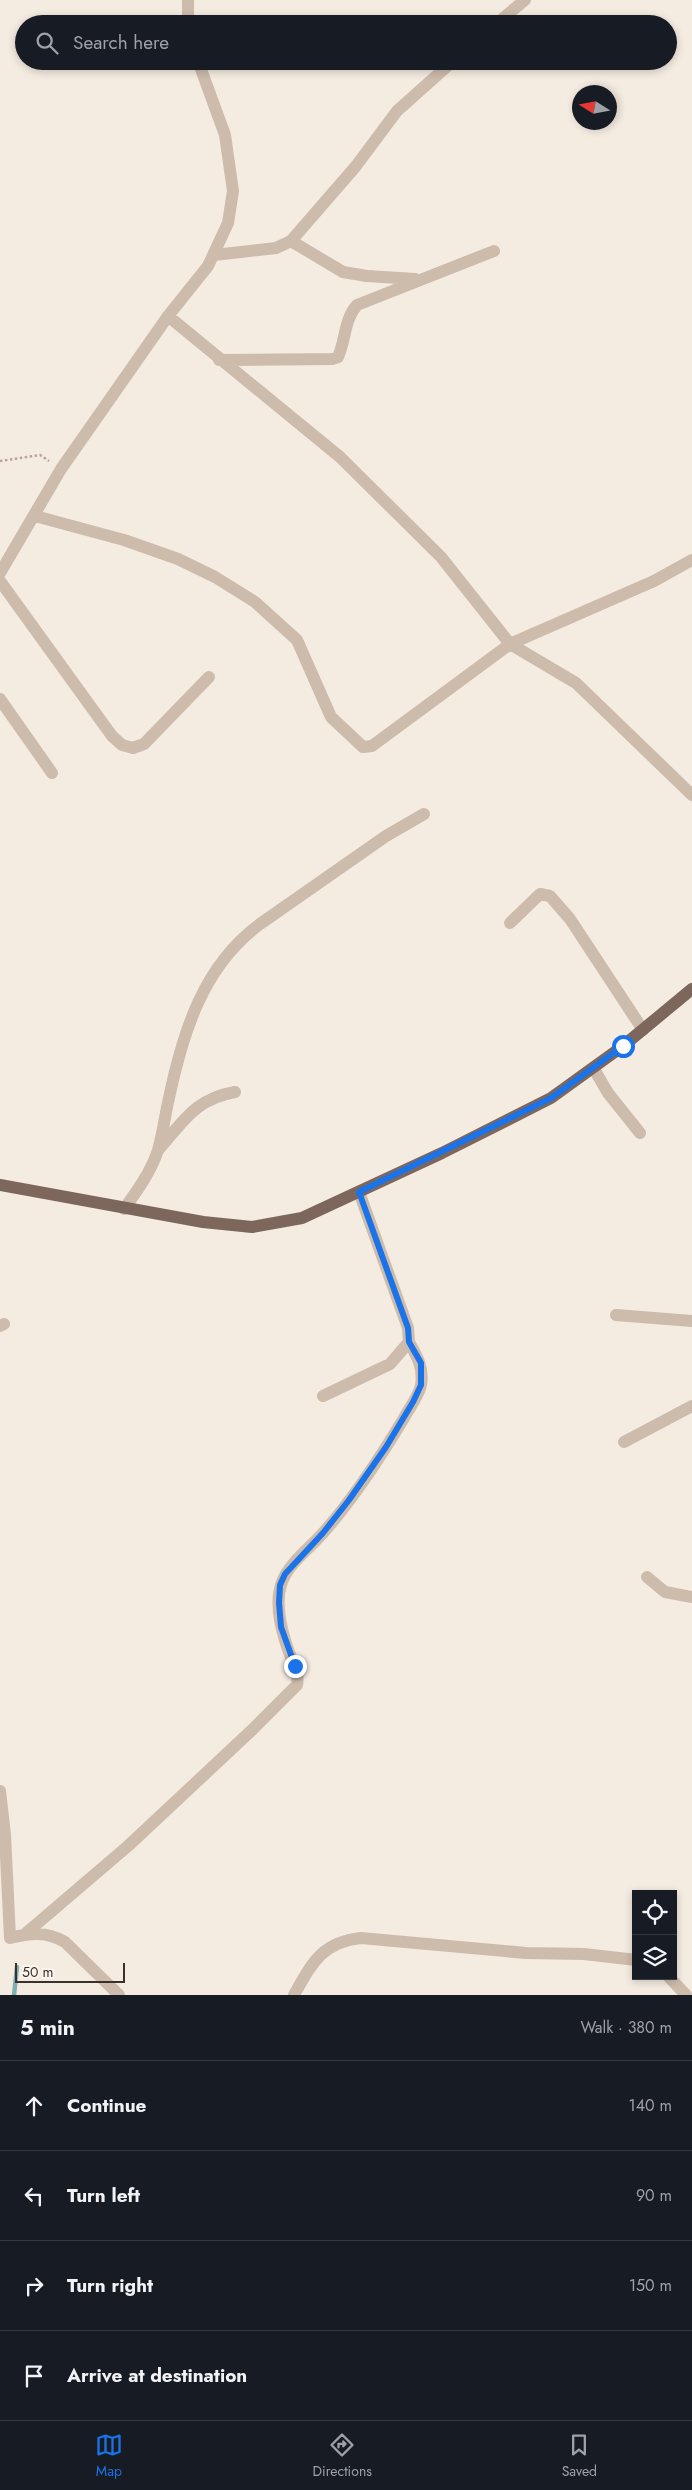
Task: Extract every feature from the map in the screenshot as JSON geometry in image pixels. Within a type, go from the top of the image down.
[{"type":"main road","points":[[0,1185],[203,1222],[252,1227],[302,1218],[551,1098],[594,1069],[692,989]]},
{"type":"street","points":[[188,0],[188,15]]},
{"type":"street","points":[[506,15],[524,0]]},
{"type":"street","points":[[0,573],[61,469],[168,316],[208,266],[228,223],[233,191],[225,135],[201,70]]},
{"type":"street","points":[[214,254],[276,248],[291,241],[356,166],[397,111],[443,70]]},
{"type":"street","points":[[291,241],[343,272],[367,276],[420,279]]},
{"type":"street","points":[[219,360],[332,359],[338,357],[344,345],[348,319],[357,305],[494,251]]},
{"type":"street","points":[[168,316],[219,360],[340,457],[441,557],[510,644],[576,683],[692,795]]},
{"type":"street","points":[[35,516],[124,540],[178,559],[215,577],[255,602],[297,640],[331,717],[363,747],[372,746],[510,644],[654,581],[692,560]]},
{"type":"street","points":[[0,581],[112,736],[122,744],[133,748],[144,744],[209,677]]},
{"type":"street","points":[[0,699],[52,773]]},
{"type":"street","points":[[124,1209],[147,1174],[158,1151],[187,1026],[201,994],[223,959],[240,939],[260,924],[386,836],[424,814]]},
{"type":"street","points":[[510,923],[540,894],[550,896],[570,920],[642,1030]]},
{"type":"street","points":[[594,1069],[608,1094],[640,1133]]},
{"type":"street","points":[[158,1151],[194,1108],[212,1099],[234,1092]]},
{"type":"street","points":[[25,1934],[128,1846],[252,1730],[297,1685],[297,1670],[281,1627],[280,1585],[285,1574],[323,1533],[349,1500],[386,1447],[421,1385],[421,1363],[409,1342],[408,1328],[359,1192]]},
{"type":"street","points":[[616,1314],[692,1321]]},
{"type":"street","points":[[323,1396],[390,1364],[409,1342]]},
{"type":"street","points":[[624,1442],[692,1406]]},
{"type":"street","points":[[647,1577],[666,1592],[692,1597]]},
{"type":"street","points":[[0,1791],[5,1835],[10,1938],[25,1934],[46,1934],[65,1942],[119,1995]]},
{"type":"street","points":[[294,1995],[308,1970],[324,1949],[346,1940],[361,1938],[526,1952],[584,1954],[632,1960]]},
{"type":"street","points":[[672,1980],[686,1995]]},
{"type":"path","points":[[0,461],[40,455],[61,469]]},
{"type":"waterway","points":[[14,1995],[17,1967]]},
{"type":"route","points":[[295,1666],[281,1627],[280,1585],[285,1574],[323,1533],[349,1500],[386,1447],[421,1385],[421,1363],[409,1342],[408,1328],[359,1192],[551,1098],[594,1069],[623,1046]]}]
